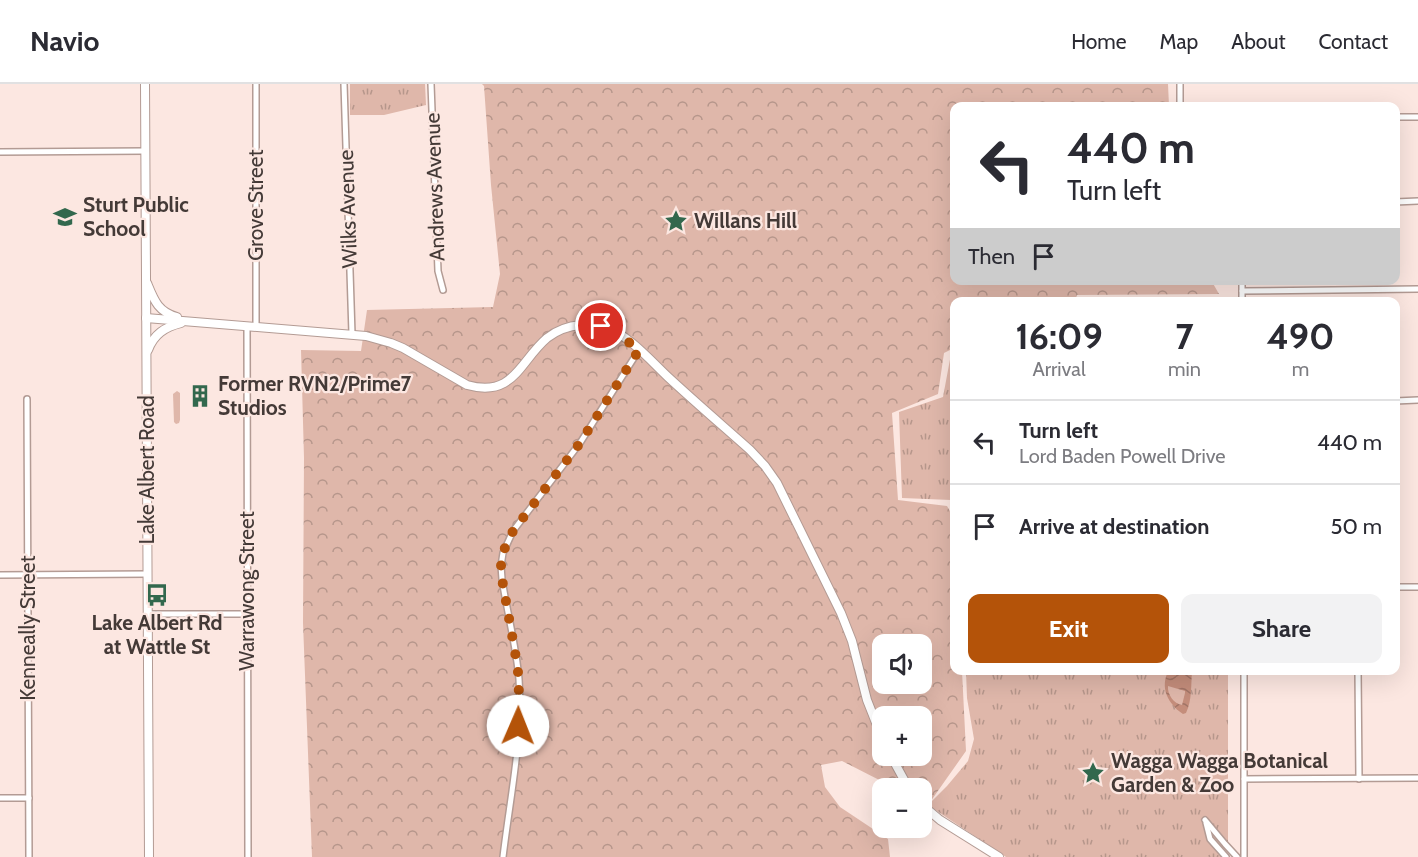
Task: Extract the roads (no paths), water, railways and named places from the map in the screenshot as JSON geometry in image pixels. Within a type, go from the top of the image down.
[{"type":"street","name":"Lake Albert Road","points":[[146,84],[148,857]]},
{"type":"street","name":"Grove Street","points":[[256,84],[256,326]]},
{"type":"street","name":"Wilks Avenue","points":[[344,84],[352,334]]},
{"type":"street","name":"Andrews Avenue","points":[[431,84],[438,272],[443,290]]},
{"type":"street","points":[[1180,84],[1180,102]]},
{"type":"street","points":[[1400,117],[1418,117]]},
{"type":"street","points":[[0,152],[146,151]]},
{"type":"street","points":[[1400,201],[1418,201]]},
{"type":"street","points":[[146,279],[155,300],[164,312],[191,321]]},
{"type":"street","points":[[1242,285],[1242,297]]},
{"type":"street","points":[[1242,291],[1418,289]]},
{"type":"street","points":[[146,318],[372,337],[403,348],[459,381],[477,388],[497,387],[506,383],[520,371],[548,338],[561,330],[587,324],[614,331],[639,350],[750,450],[777,483],[842,613],[872,713]]},
{"type":"street","points":[[147,353],[155,337],[162,330],[191,321]]},
{"type":"street","name":"Warrawong Street","points":[[247,326],[248,857]]},
{"type":"street","points":[[502,857],[517,744],[519,704],[517,664],[502,579],[502,554],[513,531],[580,443],[639,350]]},
{"type":"street","name":"Kenneally Street","points":[[27,399],[28,857]]},
{"type":"street","points":[[1400,401],[1418,400]]},
{"type":"street","points":[[0,575],[148,574]]},
{"type":"street","points":[[1400,587],[1418,587]]},
{"type":"street","points":[[147,614],[247,614]]},
{"type":"street","points":[[1244,675],[1245,857]]},
{"type":"street","points":[[1359,675],[1359,779]]},
{"type":"street","points":[[1244,778],[1418,778]]},
{"type":"street","points":[[0,798],[29,798]]},
{"type":"street","points":[[932,813],[999,857]]},
{"type":"street","points":[[1226,857],[1210,838],[1205,820],[1237,857]]},
{"type":"water","points":[[1166,675],[1192,675],[1186,713],[1183,714],[1169,700],[1165,683]],"holes":[[[1168,686],[1185,691],[1182,705],[1174,701]]]},
{"type":"place","name":"Sturt Public School","points":[[65,217]]},
{"type":"place","name":"Willans Hill","points":[[676,221]]},
{"type":"place","name":"Former RVN2/Prime7 Studios","points":[[200,396]]},
{"type":"place","name":"Lake Albert Rd at Wattle St","points":[[157,595]]},
{"type":"place","name":"Wagga Wagga Botanical Garden & Zoo","points":[[1093,773]]}]
